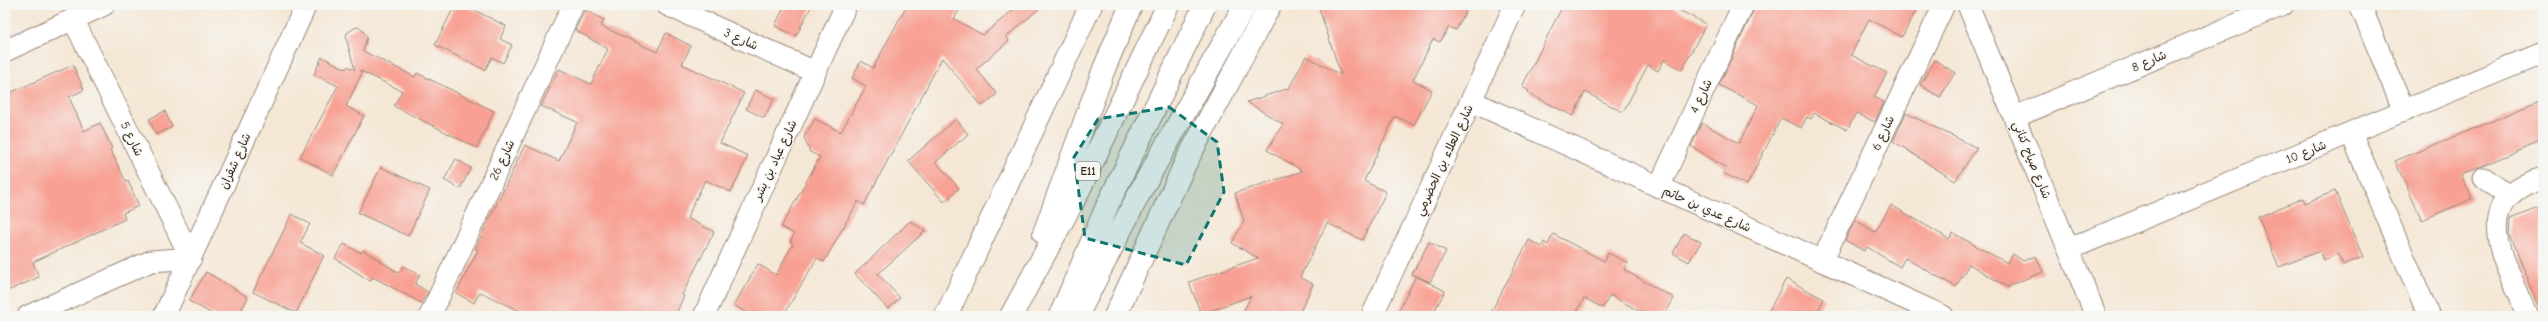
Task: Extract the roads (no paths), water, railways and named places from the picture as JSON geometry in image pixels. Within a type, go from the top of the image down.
[{"type":"main road","points":[[946,316],[1091,5]]},
{"type":"main road","points":[[1022,292],[1104,69],[1132,5]]},
{"type":"main road","name":"E11","points":[[1060,316],[1108,204],[1205,5]]},
{"type":"main road","points":[[1077,316],[1142,190],[1245,5]]},
{"type":"main road","points":[[1120,312],[1186,162],[1270,5]]},
{"type":"main road","name":"E11","points":[[1011,316],[1022,292],[1074,200],[1163,14]]},
{"type":"street","points":[[5,51],[104,5]]},
{"type":"street","name":"شارع شقران","points":[[164,316],[306,5]]},
{"type":"street","name":"شارع 26","points":[[430,316],[573,5]]},
{"type":"street","name":"شارع 3","points":[[666,5],[815,72]]},
{"type":"street","name":"شارع عباد بن بشر","points":[[704,316],[846,5]]},
{"type":"street","name":"شارع العلاء بن الحضرمي","points":[[1372,316],[1515,5]]},
{"type":"street","name":"شارع 4","points":[[1658,187],[1743,5]]},
{"type":"street","name":"شارع 6","points":[[1822,261],[1944,5]]},
{"type":"street","name":"شارع صياح كناني","points":[[1968,5],[2096,316]]},
{"type":"street","name":"شارع 8","points":[[2014,117],[2283,5]]},
{"type":"street","points":[[2360,5],[2404,112]]},
{"type":"street","name":"شارع 5","points":[[74,19],[191,258]]},
{"type":"street","name":"شارع 10","points":[[2068,249],[2351,133],[2542,58]]},
{"type":"street","name":"شارع عدي بن حاتم","points":[[1471,101],[1943,316]]},
{"type":"street","points":[[2351,133],[2428,316]]},
{"type":"street","points":[[2484,178],[2508,196]]},
{"type":"street","points":[[2528,316],[2498,244],[2497,219],[2508,196],[2516,188],[2543,178]]},
{"type":"street","points":[[28,316],[145,263],[164,258],[191,258]]}]
